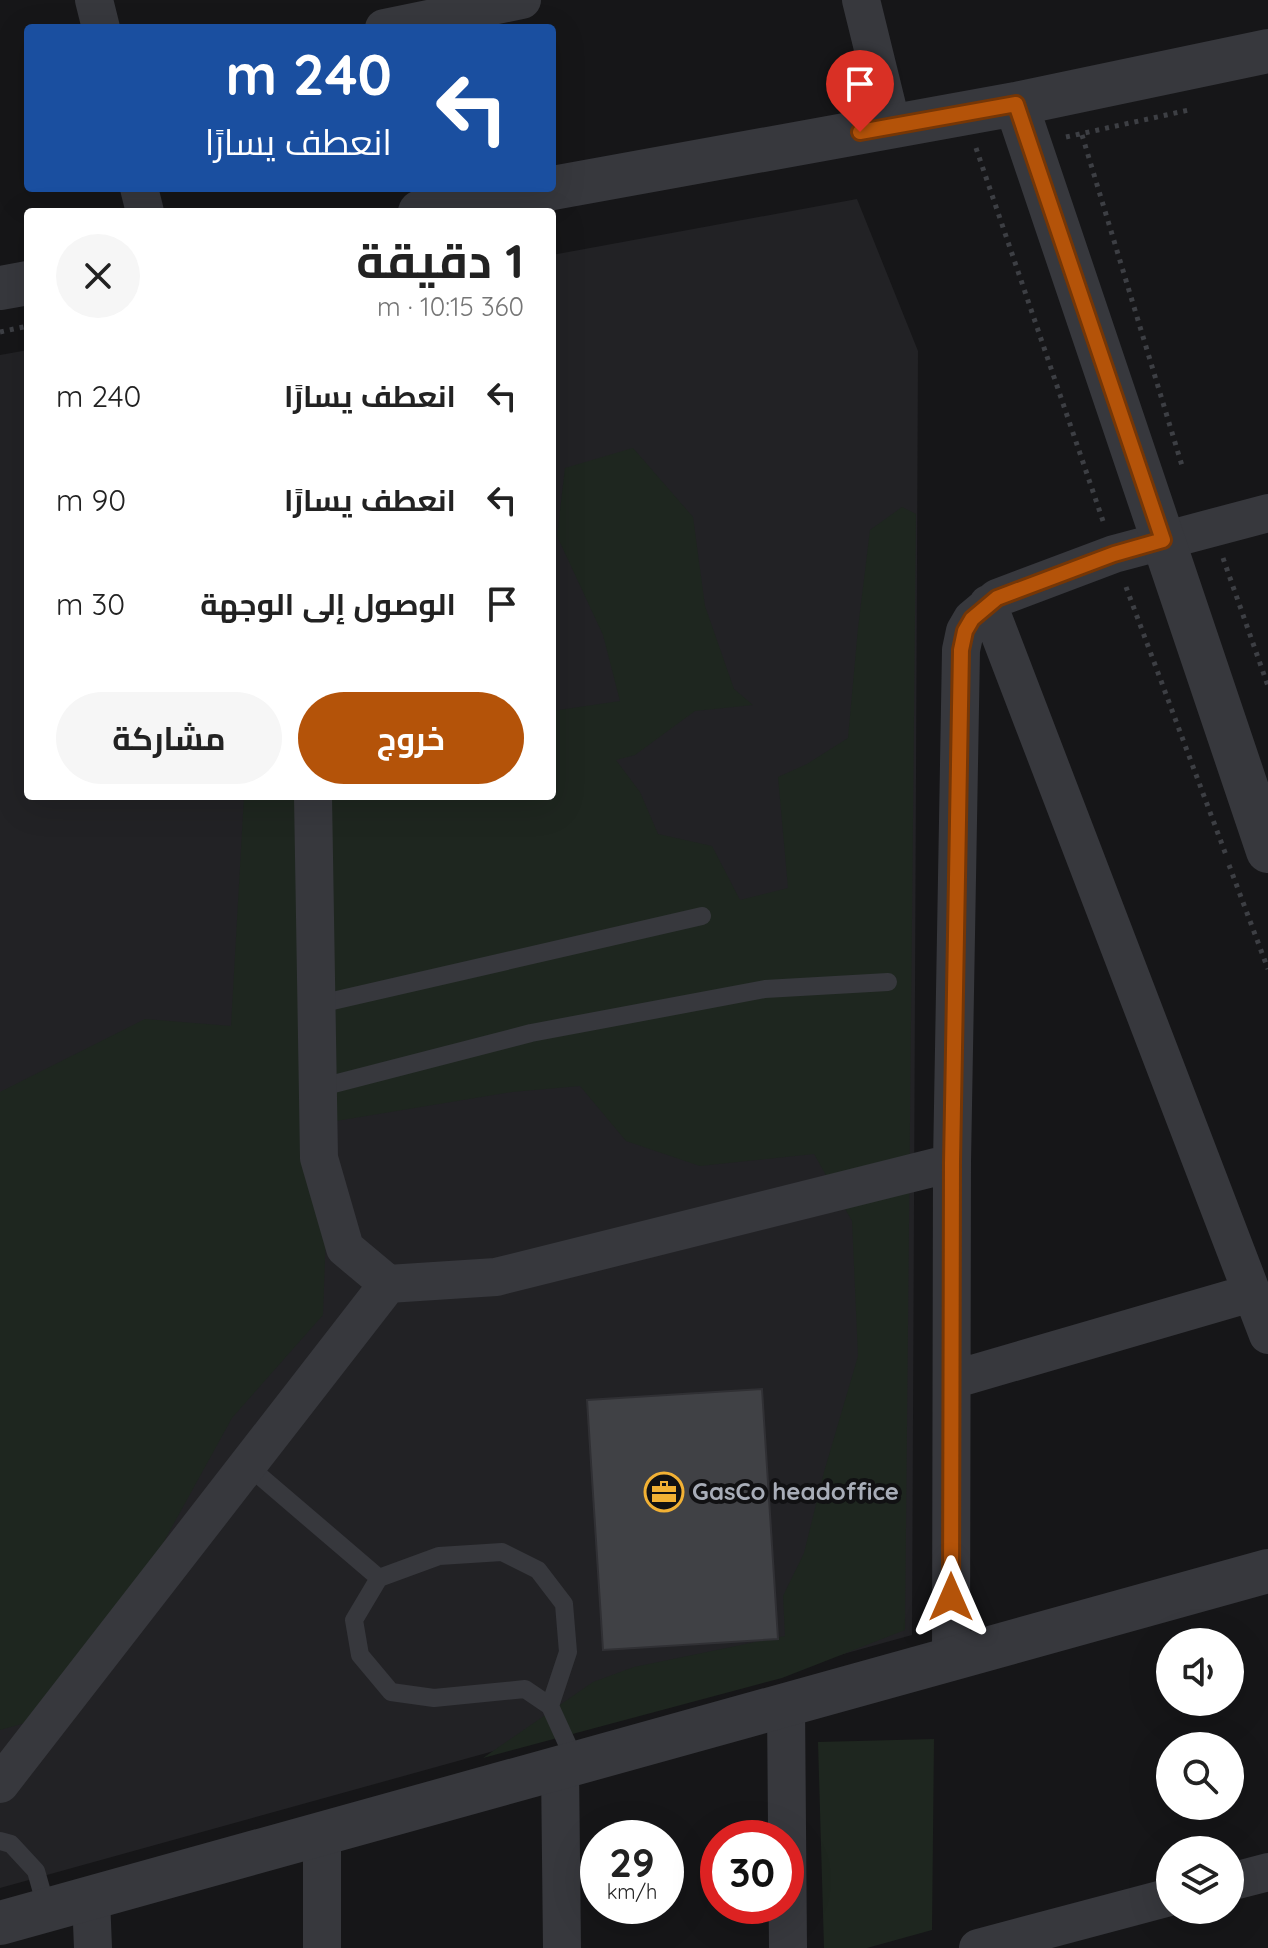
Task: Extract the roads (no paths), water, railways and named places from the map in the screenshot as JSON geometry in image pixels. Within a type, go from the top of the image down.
[{"type":"street","points":[[94,0],[100,24]]},
{"type":"street","points":[[404,24],[522,0]]},
{"type":"street","points":[[861,0],[892,126]]},
{"type":"street","points":[[556,187],[1016,104],[1268,51]]},
{"type":"street","points":[[1016,104],[1163,540],[1255,772],[1268,851]]},
{"type":"street","points":[[442,208],[530,192]]},
{"type":"street","points":[[0,288],[24,284]]},
{"type":"street","points":[[951,1659],[952,1163],[961,650],[965,631],[972,619],[988,604],[1023,587],[1114,554],[1268,513]]},
{"type":"street","points":[[988,604],[1268,1335]]},
{"type":"street","points":[[313,800],[319,1158],[345,1248],[388,1284],[496,1277],[952,1163]]},
{"type":"street","points":[[0,1784],[388,1284]]},
{"type":"street","points":[[952,1380],[1251,1293]]},
{"type":"street","points":[[0,1923],[1268,1571]]},
{"type":"street","points":[[786,1705],[788,1948]]},
{"type":"street","points":[[562,1948],[568,1765]]},
{"type":"street","points":[[322,1833],[322,1948]]},
{"type":"street","points":[[1244,1878],[1268,1872]]},
{"type":"street","points":[[91,1898],[93,1948]]},
{"type":"street","points":[[978,1948],[1156,1901]]},
{"type":"lane","points":[[315,1005],[702,916]]},
{"type":"lane","points":[[318,1088],[531,1033],[703,1000],[765,989],[888,982]]},
{"type":"lane","points":[[247,1465],[379,1578]]},
{"type":"lane","points":[[550,1706],[525,1689],[434,1698],[391,1692],[360,1655],[354,1620],[379,1578],[439,1556],[502,1552],[538,1570],[564,1604],[568,1652],[550,1706],[568,1765]]},
{"type":"lane","points":[[0,1841],[11,1844],[36,1871],[47,1910]]},
{"type":"place","name":"GasCo headoffice","points":[[664,1492]]}]
